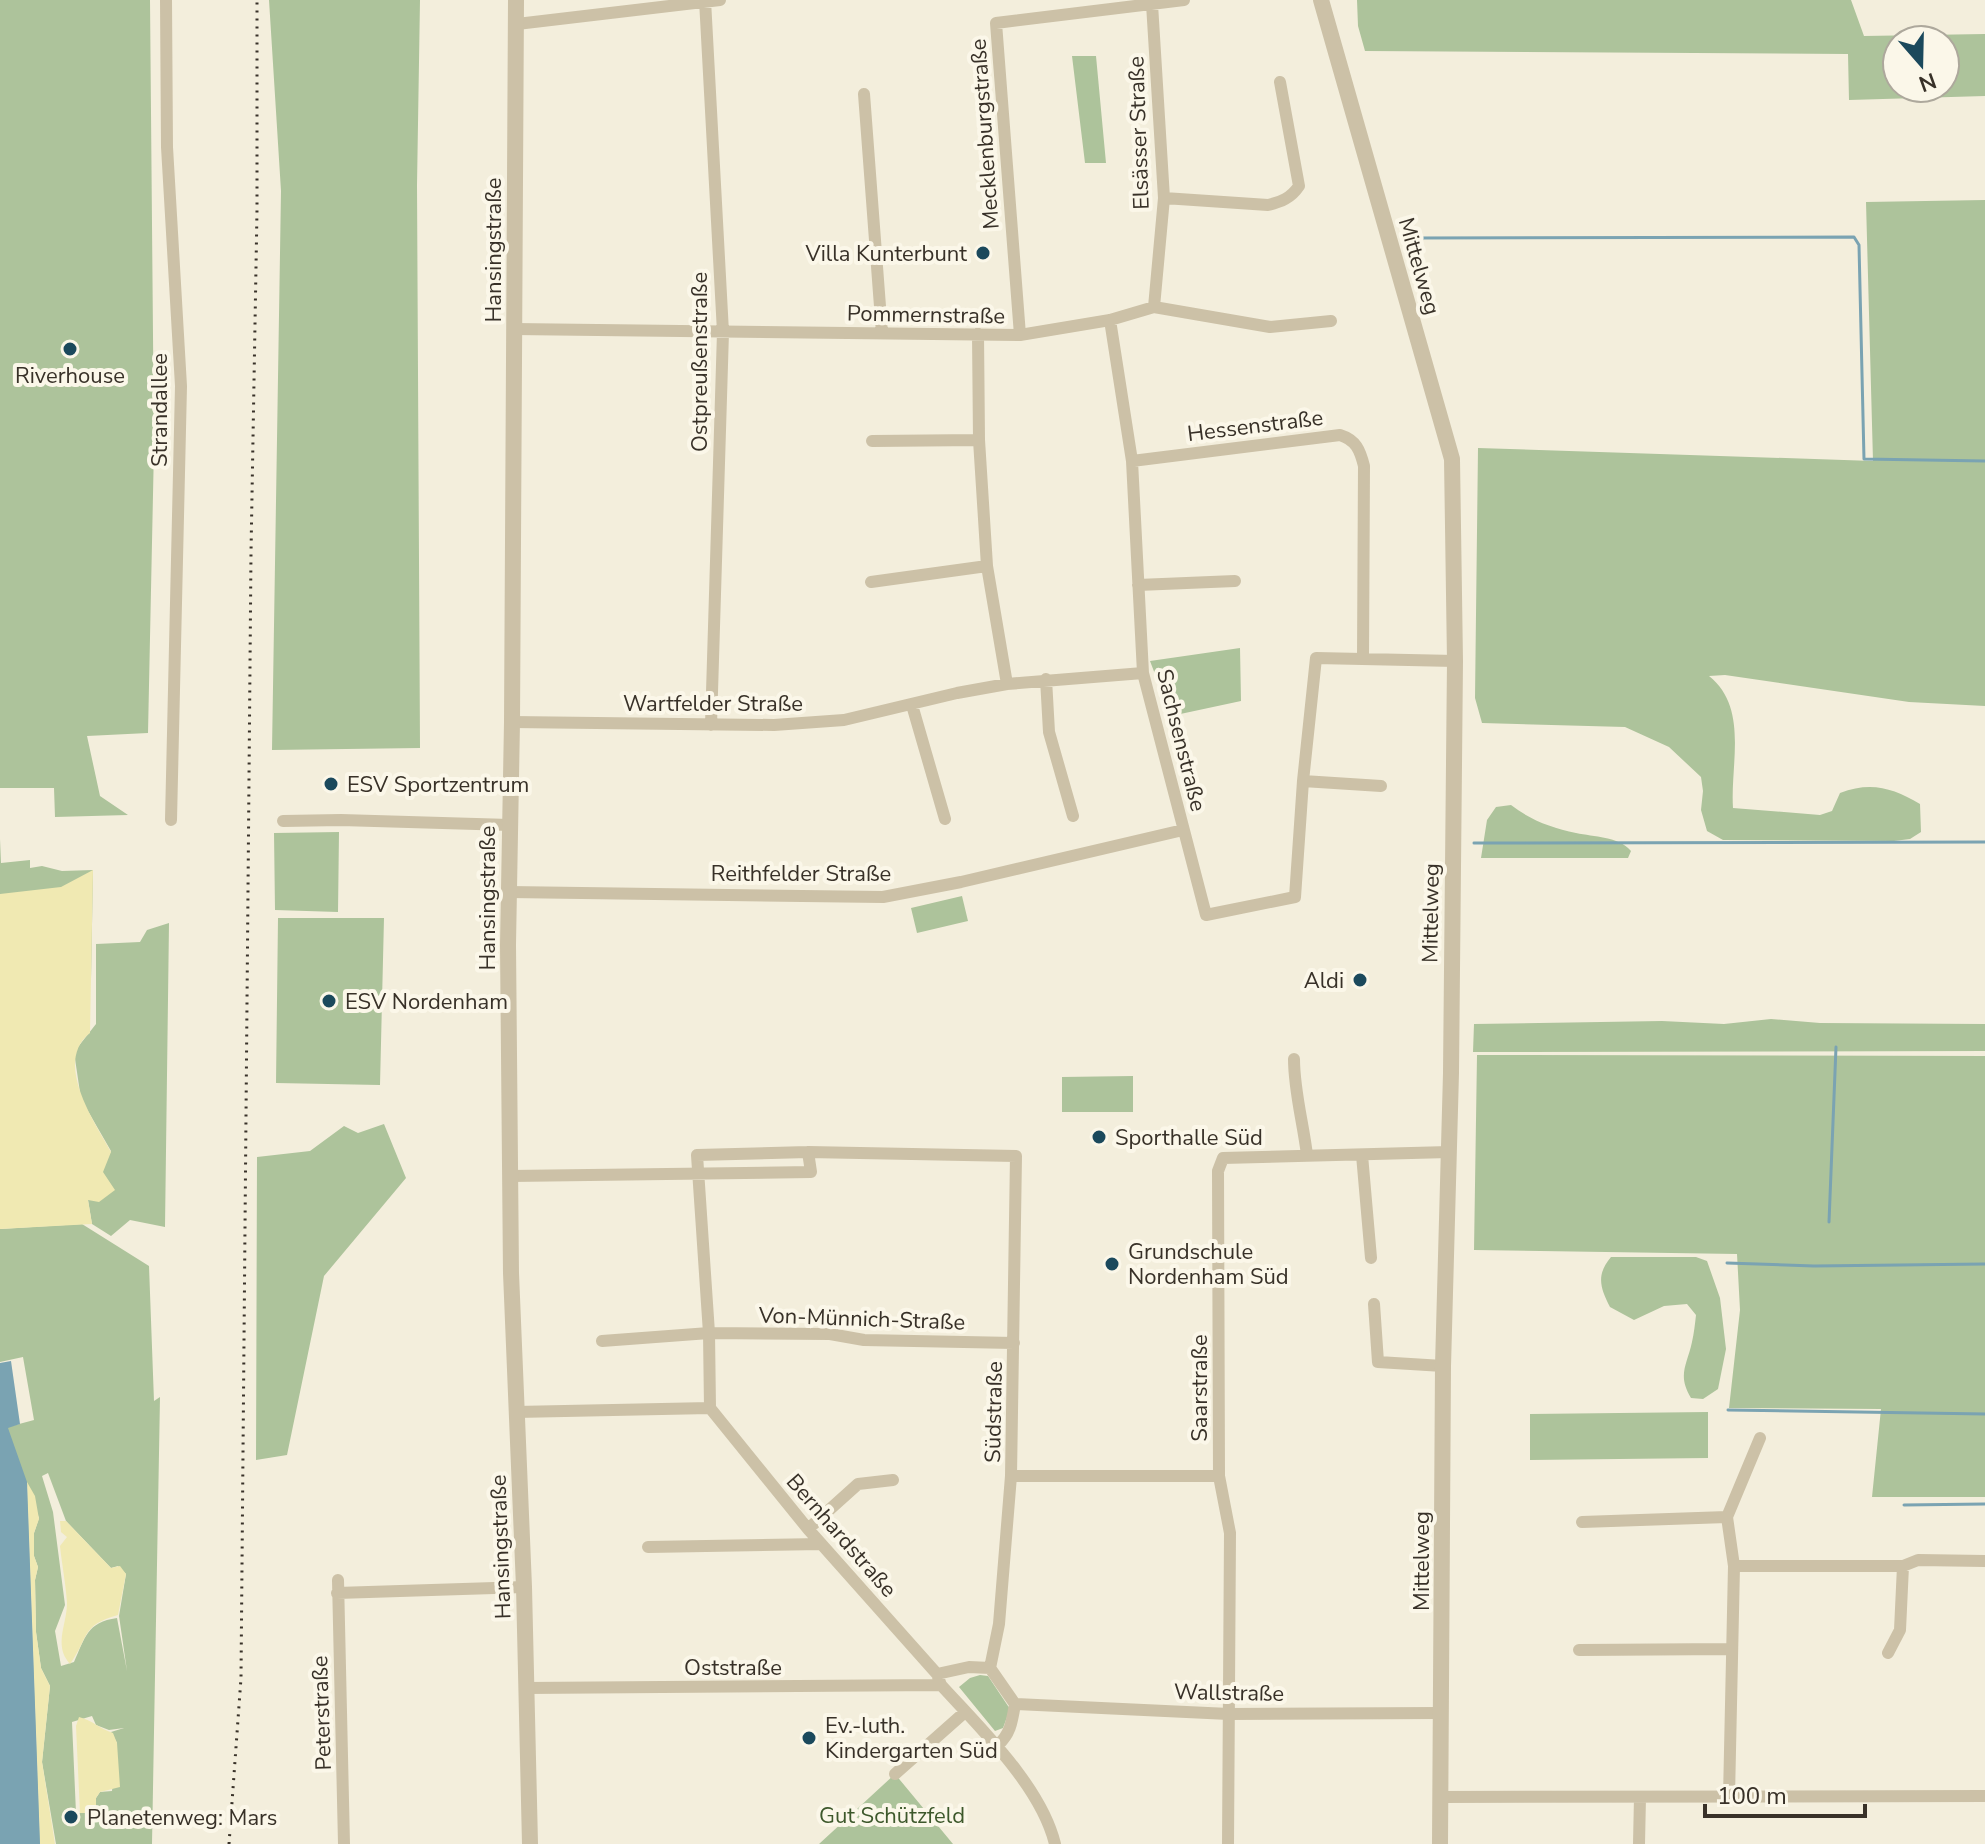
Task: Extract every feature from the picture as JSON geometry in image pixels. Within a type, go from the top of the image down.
[{"type":"street","name":"Strandallee","points":[[166,0],[167,147],[181,386],[171,820]]},
{"type":"street","name":"Hansingstraße","points":[[516,0],[509,892],[511,1273],[524,1587],[530,1844]]},
{"type":"street","points":[[517,24],[720,0]]},
{"type":"street","name":"Mecklenburgstraße","points":[[1020,335],[996,23],[1184,0]]},
{"type":"street","name":"Mittelweg","points":[[1321,0],[1452,459],[1455,661],[1443,1366],[1440,1844]]},
{"type":"street","name":"Ostpreußenstraße","points":[[706,1],[723,332],[711,725]]},
{"type":"street","name":"Elsässer Straße","points":[[1152,4],[1164,198],[1154,307]]},
{"type":"street","points":[[1164,198],[1268,205],[1295,193],[1299,186],[1280,82]]},
{"type":"street","points":[[864,94],[882,333]]},
{"type":"street","name":"Pommernstraße","points":[[514,329],[1020,335],[1110,320],[1154,307],[1270,327],[1331,321]]},
{"type":"street","name":"Sachsenstraße","points":[[1110,320],[1132,461],[1143,673],[1206,915],[1295,897],[1316,658],[1455,661]]},
{"type":"street","points":[[978,334],[979,440],[987,566],[1007,684]]},
{"type":"street","name":"Hessenstraße","points":[[1132,461],[1340,435],[1352,439],[1364,466],[1363,658]]},
{"type":"street","points":[[872,441],[979,440]]},
{"type":"street","points":[[871,582],[987,566]]},
{"type":"street","points":[[1138,585],[1235,581]]},
{"type":"street","name":"Wartfelder Straße","points":[[512,722],[774,725],[844,720],[1007,684],[1143,673]]},
{"type":"street","points":[[1046,679],[1049,732],[1073,816]]},
{"type":"street","points":[[912,705],[945,819]]},
{"type":"street","points":[[1303,781],[1381,786]]},
{"type":"street","points":[[283,821],[510,825]]},
{"type":"street","name":"Reithfelder Straße","points":[[509,892],[883,897],[1183,830]]},
{"type":"street","points":[[1294,1059],[1294,1083],[1303,1118],[1307,1155]]},
{"type":"street","points":[[511,1176],[700,1174],[811,1172],[808,1152],[697,1155],[700,1174],[709,1333],[710,1408],[516,1412]]},
{"type":"street","name":"Südstraße","points":[[808,1152],[1016,1156],[1011,1476],[999,1624],[990,1668]]},
{"type":"street","name":"Saarstraße","points":[[1228,1844],[1230,1533],[1219,1476],[1218,1171],[1223,1158],[1449,1152]]},
{"type":"street","points":[[1362,1155],[1371,1258]]},
{"type":"street","points":[[1374,1304],[1378,1362],[1443,1366]]},
{"type":"street","name":"Von-Münnich-Straße","points":[[602,1341],[709,1333],[830,1334],[864,1340],[1014,1343]]},
{"type":"street","name":"Bernhardstraße","points":[[710,1408],[808,1529],[965,1712],[998,1745],[1032,1792],[1055,1844]]},
{"type":"street","points":[[1729,1797],[1734,1566],[1727,1517],[1760,1438]]},
{"type":"street","points":[[1011,1476],[1219,1476]]},
{"type":"street","points":[[808,1529],[858,1484],[893,1480]]},
{"type":"street","points":[[1582,1522],[1727,1517]]},
{"type":"street","points":[[648,1547],[821,1544]]},
{"type":"street","points":[[1734,1566],[1903,1566],[1918,1560],[1985,1561]]},
{"type":"street","points":[[1888,1653],[1900,1630],[1903,1566]]},
{"type":"street","name":"Peterstraße","points":[[344,1844],[338,1586],[524,1587]]},
{"type":"street","points":[[1579,1650],[1731,1649]]},
{"type":"street","name":"Oststraße","points":[[526,1688],[889,1687],[939,1679],[969,1667],[990,1668]]},
{"type":"street","points":[[990,1668],[1015,1704],[1011,1728],[998,1745]]},
{"type":"street","name":"Wallstraße","points":[[1015,1704],[1229,1714],[1441,1713]]},
{"type":"street","points":[[895,1774],[965,1712]]},
{"type":"street","points":[[1440,1797],[1985,1796]]},
{"type":"street","points":[[1639,1844],[1640,1797]]},
{"type":"green space","points":[[0,0],[150,0],[154,447],[148,733],[87,736],[100,796],[128,815],[55,817],[54,788],[0,788]]},
{"type":"green space","points":[[269,0],[420,0],[417,185],[420,748],[272,750],[281,191]]},
{"type":"green space","points":[[1357,0],[1851,0],[1864,36],[1881,36],[1881,99],[1849,100],[1848,54],[1365,51],[1358,26]]},
{"type":"green space","points":[[1961,34],[1985,34],[1985,96],[1961,97]]},
{"type":"green space","points":[[1072,56],[1096,56],[1106,163],[1085,163]]},
{"type":"green space","points":[[1985,200],[1985,706],[1909,702],[1725,675],[1709,676],[1721,689],[1733,720],[1733,808],[1820,815],[1832,811],[1840,793],[1862,787],[1882,788],[1920,804],[1921,832],[1910,839],[1894,841],[1723,840],[1707,831],[1701,810],[1701,777],[1669,747],[1625,727],[1482,723],[1475,698],[1478,448],[1873,461],[1866,202]]},
{"type":"green space","points":[[1240,648],[1241,701],[1171,716],[1150,661]]},
{"type":"green space","points":[[1511,805],[1542,823],[1613,840],[1631,851],[1628,858],[1481,858],[1487,820],[1496,807]]},
{"type":"green space","points":[[339,832],[338,912],[275,910],[274,833]]},
{"type":"green space","points":[[0,839],[1,863],[30,860],[30,868],[93,870],[91,979],[0,996]]},
{"type":"green space","points":[[962,896],[968,921],[917,933],[911,908]]},
{"type":"green space","name":"ESV Nordenham","points":[[278,918],[384,918],[380,1085],[276,1083]]},
{"type":"green space","points":[[169,923],[165,1227],[130,1220],[111,1236],[92,1224],[88,1200],[111,1151],[81,1099],[74,1052],[96,1024],[96,944],[140,942],[147,930]]},
{"type":"green space","points":[[1771,1019],[1820,1023],[1985,1024],[1985,1051],[1473,1052],[1474,1024],[1662,1021],[1724,1024]]},
{"type":"green space","points":[[1477,1055],[1985,1056],[1985,1497],[1872,1497],[1881,1409],[1729,1408],[1740,1310],[1737,1254],[1474,1250]]},
{"type":"green space","points":[[1133,1076],[1133,1112],[1062,1112],[1062,1077]]},
{"type":"green space","points":[[384,1124],[406,1178],[324,1276],[287,1455],[256,1460],[257,1157],[310,1151],[344,1126],[358,1133]]},
{"type":"green space","points":[[82,1224],[149,1266],[154,1401],[160,1397],[152,1844],[56,1844],[42,1762],[50,1686],[41,1668],[36,1632],[35,1580],[38,1567],[34,1556],[34,1533],[39,1518],[27,1485],[40,1844],[0,1844],[0,1405],[8,1427],[34,1420],[23,1357],[0,1362],[0,1229]],"holes":[[[48,1473],[66,1521],[111,1568],[118,1566],[126,1574],[119,1616],[127,1671],[117,1618],[93,1627],[74,1662],[61,1666],[55,1631],[65,1605],[53,1512],[42,1476]],[[92,1716],[96,1725],[109,1730],[124,1728],[111,1732],[117,1743],[112,1791],[100,1792],[96,1798],[95,1813],[76,1813],[72,1722]]]},
{"type":"green space","points":[[1611,1257],[1696,1257],[1707,1261],[1720,1298],[1726,1349],[1718,1389],[1703,1399],[1691,1398],[1687,1390],[1684,1370],[1696,1315],[1687,1304],[1664,1306],[1634,1320],[1610,1307],[1601,1275]]},
{"type":"green space","points":[[1708,1412],[1708,1458],[1530,1460],[1530,1414]]},
{"type":"green space","points":[[980,1675],[988,1676],[1010,1709],[1003,1728],[995,1731],[959,1687]]},
{"type":"green space","name":"Gut Schützfeld","points":[[895,1774],[953,1844],[819,1844]]},
{"type":"sand","points":[[93,870],[90,1033],[80,1045],[75,1059],[76,1075],[87,1108],[111,1152],[103,1172],[115,1190],[99,1202],[88,1200],[92,1224],[0,1229],[0,894],[61,887]]},
{"type":"sand","points":[[27,1482],[35,1496],[39,1519],[34,1533],[34,1556],[38,1567],[35,1580],[36,1632],[41,1668],[50,1686],[42,1762],[55,1844],[40,1844]]},
{"type":"sand","points":[[60,1521],[66,1521],[111,1568],[120,1566],[126,1574],[118,1615],[91,1628],[70,1664],[62,1650],[67,1603],[60,1546],[67,1537],[61,1532]]},
{"type":"sand","points":[[79,1717],[113,1733],[117,1743],[120,1787],[100,1792],[96,1798],[96,1813],[80,1813],[76,1726]]},
{"type":"water","points":[[11,1361],[20,1424],[8,1428],[27,1482],[40,1844],[0,1844],[0,1363]]},
{"type":"waterway","points":[[1414,238],[1854,237],[1859,245],[1864,459],[1985,461]]},
{"type":"waterway","points":[[1474,843],[1985,842]]},
{"type":"waterway","points":[[1829,1222],[1836,1047]]},
{"type":"waterway","points":[[1727,1263],[1814,1266],[1985,1264]]},
{"type":"waterway","points":[[1728,1410],[1985,1414]]},
{"type":"waterway","points":[[1904,1505],[1985,1504]]},
{"type":"railway","points":[[229,1844],[241,1678],[257,0]]},
{"type":"place","name":"Villa Kunterbunt","points":[[983,253]]},
{"type":"place","name":"Riverhouse","points":[[70,349]]},
{"type":"place","name":"ESV Sportzentrum","points":[[331,784]]},
{"type":"place","name":"Aldi","points":[[1360,980]]},
{"type":"place","name":"ESV Nordenham","points":[[329,1001]]},
{"type":"place","name":"Sporthalle Süd","points":[[1099,1137]]},
{"type":"place","name":"Grundschule Nordenham Süd","points":[[1112,1264]]},
{"type":"place","name":"Ev.-luth. Kindergarten Süd","points":[[809,1738]]},
{"type":"place","name":"Planetenweg: Mars","points":[[71,1817]]}]
